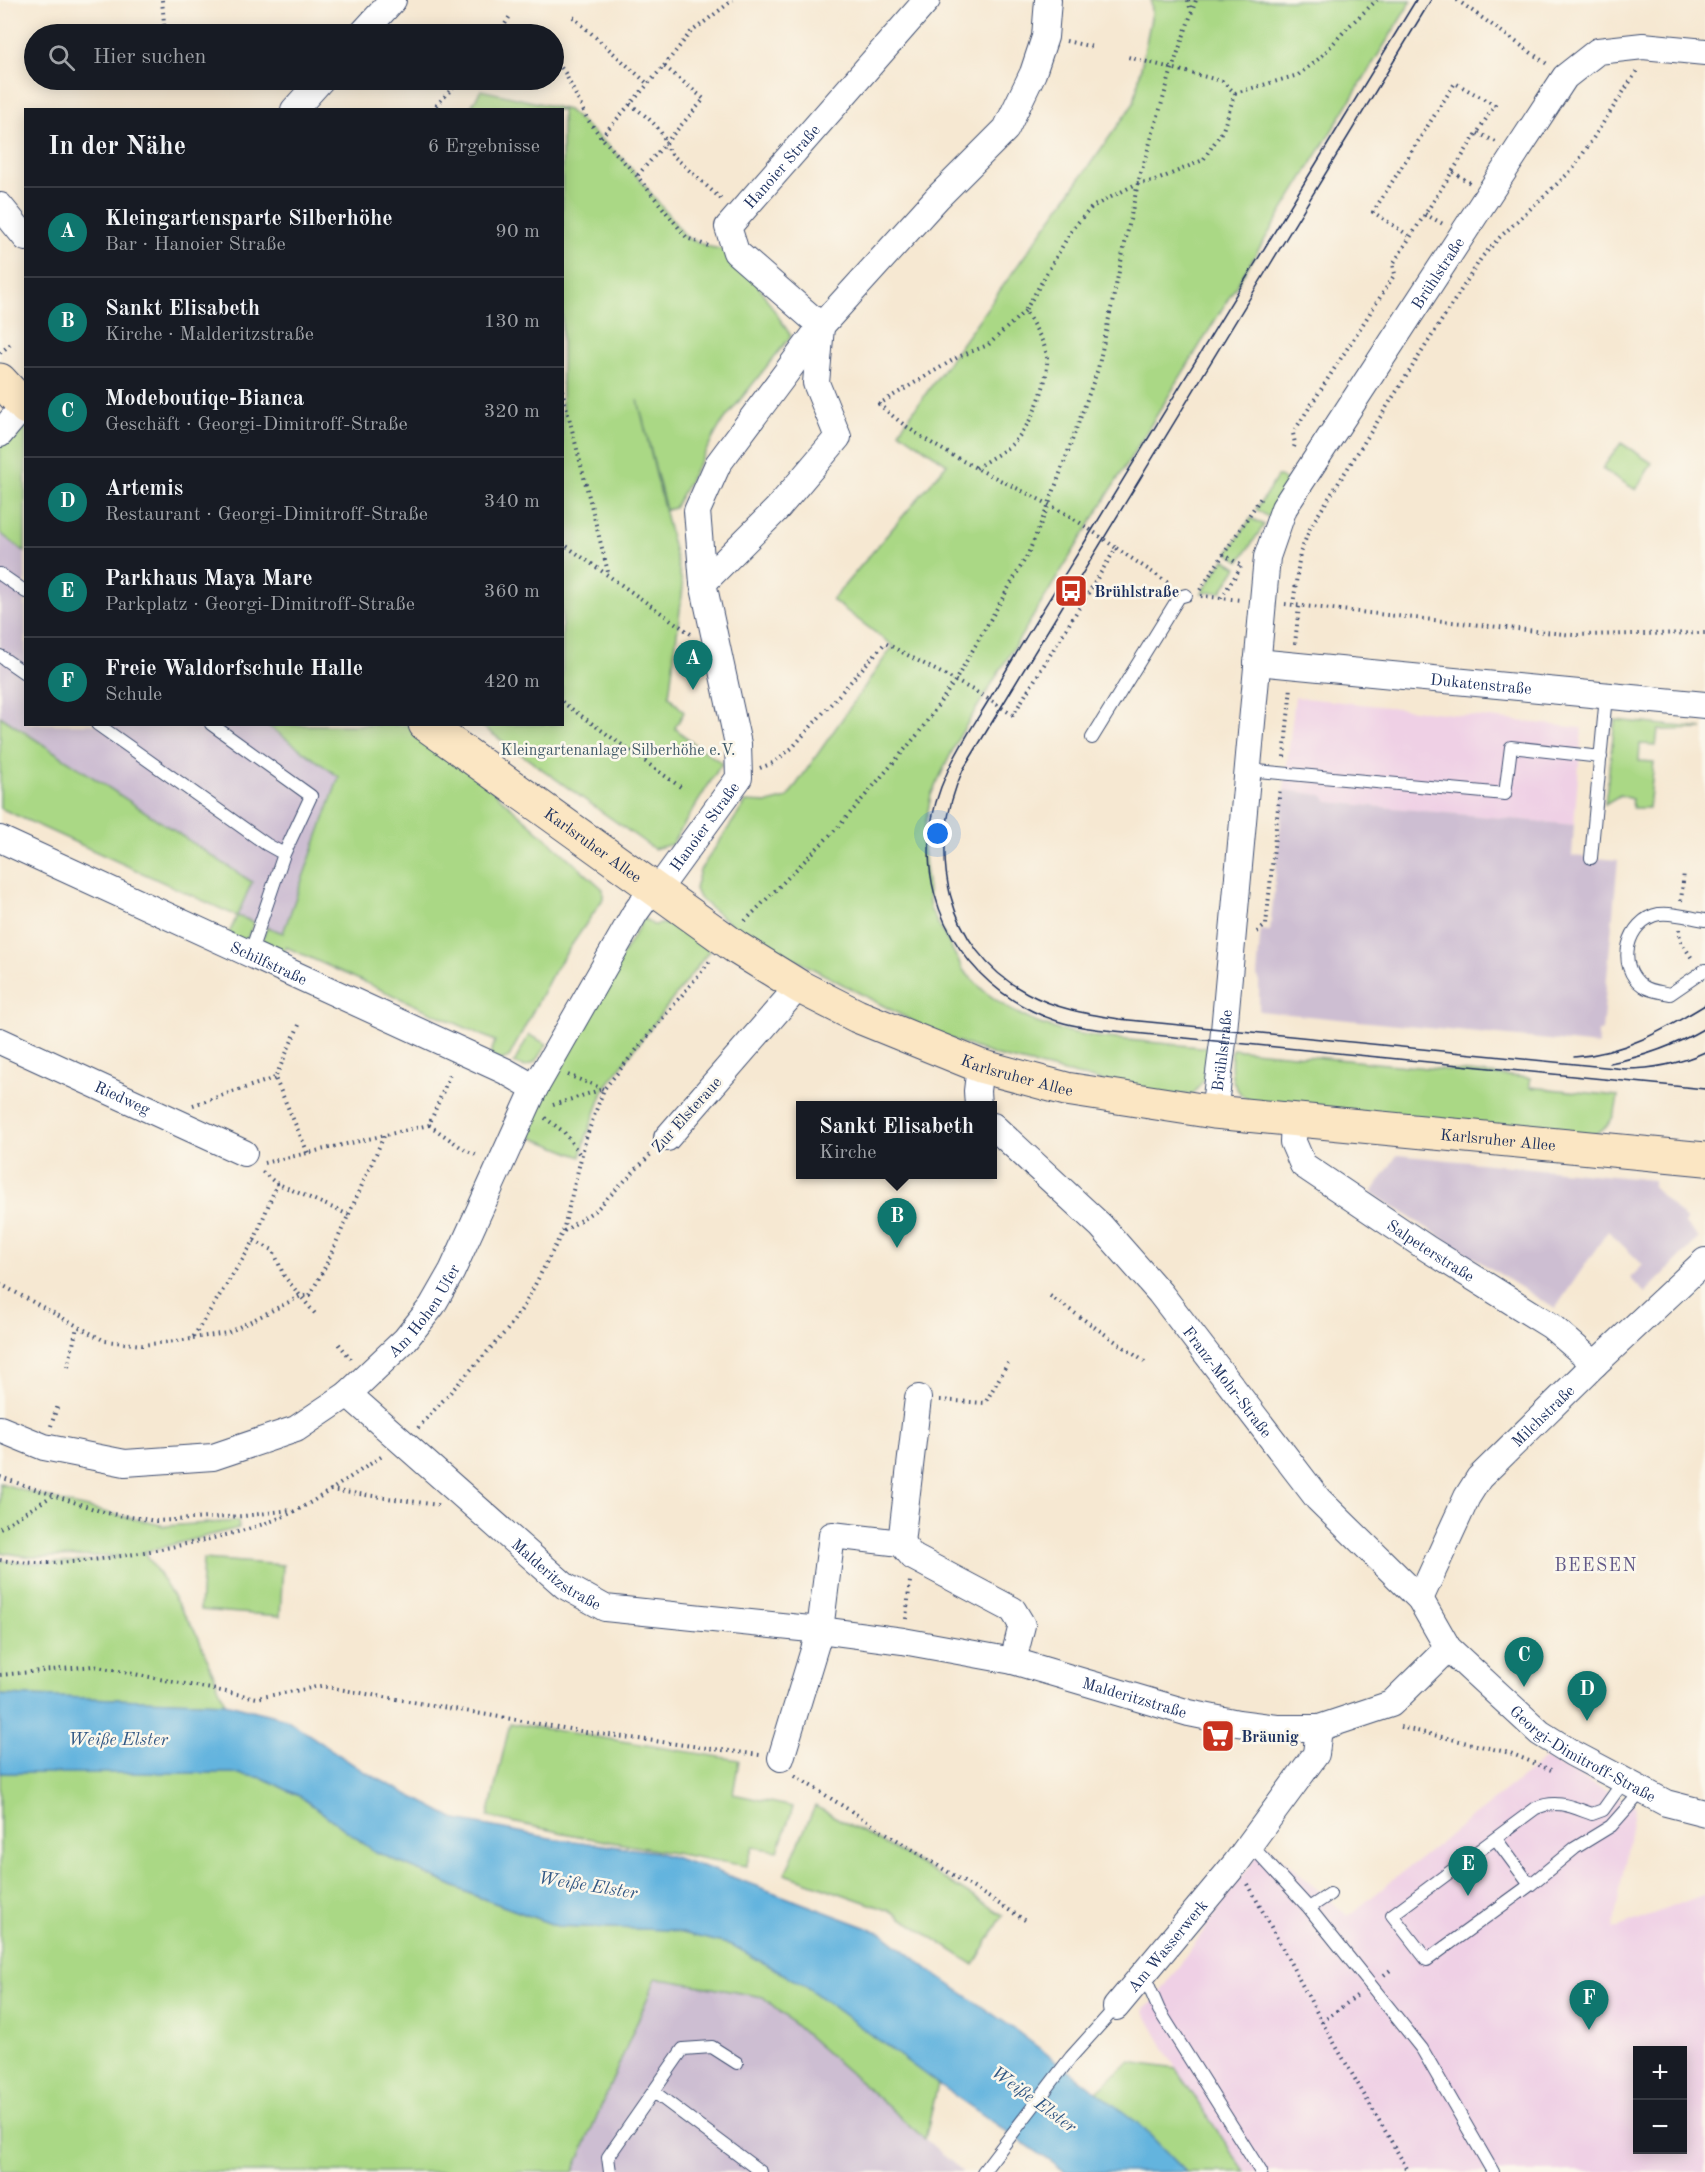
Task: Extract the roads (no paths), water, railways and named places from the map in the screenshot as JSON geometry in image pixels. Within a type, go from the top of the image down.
[{"type":"street","points":[[371,24],[393,0]]},
{"type":"street","name":"Hanoier Straße","points":[[821,326],[736,252],[728,227],[927,0]]},
{"type":"street","name":"Hanoier Straße","points":[[655,890],[739,778],[738,744],[704,583],[697,511],[718,464],[821,326],[938,197],[1006,129],[1033,73],[1045,37],[1048,0]]},
{"type":"street","name":"Brühlstraße","points":[[1214,1112],[1223,1042],[1267,557],[1284,508],[1564,77],[1598,51],[1643,46],[1705,52]]},
{"type":"street","points":[[296,108],[312,90]]},
{"type":"street","points":[[0,206],[24,236]]},
{"type":"street","points":[[704,583],[777,509],[838,436],[816,383],[821,326]]},
{"type":"street","points":[[0,380],[24,405]]},
{"type":"street","points":[[0,434],[24,407]]},
{"type":"street","name":"Dukatenstraße","points":[[1257,662],[1705,705]]},
{"type":"street","name":"Karlsruher Allee","points":[[428,726],[737,948],[799,986],[857,1016],[980,1066],[1066,1089],[1214,1112],[1705,1159]]},
{"type":"street","name":"Schilfstraße","points":[[0,839],[505,1071],[536,1093]]},
{"type":"street","name":"Am Hohen Ufer","points":[[0,1428],[45,1447],[126,1463],[213,1457],[296,1429],[348,1394],[405,1340],[432,1306],[452,1271],[500,1165],[536,1093],[635,913],[655,890]]},
{"type":"street","name":"Zur Elsteraue","points":[[667,1138],[799,986]]},
{"type":"street","name":"Riedweg","points":[[0,1041],[244,1153]]},
{"type":"street","points":[[978,1101],[980,1066]]},
{"type":"street","name":"Salpeterstraße","points":[[1294,1120],[1293,1142],[1303,1165],[1428,1250],[1551,1326],[1595,1364]]},
{"type":"street","name":"Franz-Mohr-Straße","points":[[997,1130],[1101,1226],[1160,1293],[1318,1499],[1420,1599],[1448,1648]]},
{"type":"street","name":"Milchstraße","points":[[1420,1599],[1467,1497],[1479,1478],[1595,1364],[1705,1261]]},
{"type":"street","name":"Malderitzstraße","points":[[348,1394],[565,1586],[605,1608],[903,1641],[1013,1661],[1189,1713],[1277,1728],[1319,1728],[1391,1704],[1448,1648]]},
{"type":"street","points":[[907,1550],[918,1398]]},
{"type":"street","points":[[781,1758],[820,1630],[832,1535],[907,1550],[1013,1610],[1022,1625],[1013,1661]]},
{"type":"street","name":"Georgi-Dimitroff-Straße","points":[[1448,1648],[1540,1733],[1633,1787],[1666,1803],[1705,1813]]},
{"type":"street","name":"Am Wasserwerk","points":[[1116,2007],[1144,1976],[1243,1853],[1316,1754],[1319,1728]]},
{"type":"lane","points":[[0,574],[24,591]]},
{"type":"lane","points":[[1092,738],[1179,597],[1186,595]]},
{"type":"lane","points":[[0,656],[24,673]]},
{"type":"lane","points":[[1592,858],[1606,696]]},
{"type":"lane","points":[[100,726],[266,844],[284,854]]},
{"type":"lane","points":[[214,726],[311,796],[284,854],[250,954]]},
{"type":"lane","points":[[1247,770],[1505,794],[1511,747],[1601,757]]},
{"type":"lane","points":[[1705,920],[1659,914],[1642,921],[1632,934],[1626,953],[1630,971],[1643,987],[1670,994],[1705,969]]},
{"type":"lane","points":[[1633,1787],[1611,1826],[1575,1848],[1530,1885],[1427,1960],[1392,1915],[1536,1808],[1547,1803],[1560,1802],[1592,1814],[1603,1810],[1633,1787]]},
{"type":"lane","points":[[1496,1839],[1530,1885]]},
{"type":"lane","points":[[1243,1853],[1310,1908],[1422,2049],[1493,2172]]},
{"type":"lane","points":[[1310,1908],[1330,1894]]},
{"type":"lane","points":[[1144,1976],[1159,2010],[1261,2172]]},
{"type":"lane","name":"Am Wasserwerk","points":[[983,2172],[1071,2057],[1116,2007]]},
{"type":"lane","points":[[610,2172],[608,2157],[683,2049],[712,2047],[737,2063]]},
{"type":"lane","points":[[654,2092],[761,2172]]},
{"type":"water","name":"Weiße Elster","points":[[0,1695],[225,1703],[286,1719],[363,1771],[457,1820],[550,1838],[656,1852],[708,1868],[884,1934],[933,1973],[1010,2026],[1139,2124],[1186,2172],[1066,2172],[938,2084],[808,1988],[732,1945],[670,1930],[557,1926],[476,1896],[374,1851],[301,1797],[263,1778],[232,1773],[0,1773]]},
{"type":"tram line","points":[[1416,0],[1027,635],[952,762],[938,796],[930,833],[930,864],[935,895],[945,923],[960,949],[979,973],[1002,993],[1028,1009],[1066,1024],[1134,1033],[1705,1089]]},
{"type":"tram line","points":[[1431,0],[963,770],[952,801],[946,832],[945,864],[950,895],[961,924],[977,951],[999,974],[1038,999],[1084,1013],[1119,1019],[1625,1069],[1666,1065],[1705,1052]]},
{"type":"tram line","points":[[1574,1057],[1626,1046],[1658,1032],[1705,1005]]},
{"type":"tram line","points":[[1610,1063],[1659,1050],[1705,1028]]},
{"type":"place","name":"Brühlstraße","points":[[1071,591]]},
{"type":"place","name":"Kleingartensparte Silberhöhe","points":[[693,690]]},
{"type":"place","name":"Sankt Elisabeth","points":[[897,1248]]},
{"type":"place","name":"Modeboutiqe-Bianca","points":[[1524,1687]]},
{"type":"place","name":"Artemis","points":[[1587,1721]]},
{"type":"place","name":"Bräunig","points":[[1218,1736]]},
{"type":"place","name":"Parkhaus Maya Mare","points":[[1468,1896]]},
{"type":"place","name":"Freie Waldorfschule Halle","points":[[1589,2030]]},
{"type":"district","name":"BEESEN","points":[[1596,1565]]},
{"type":"park label","name":"Kleingartenanlage Silberhöhe e.V.","points":[[618,749]]}]
